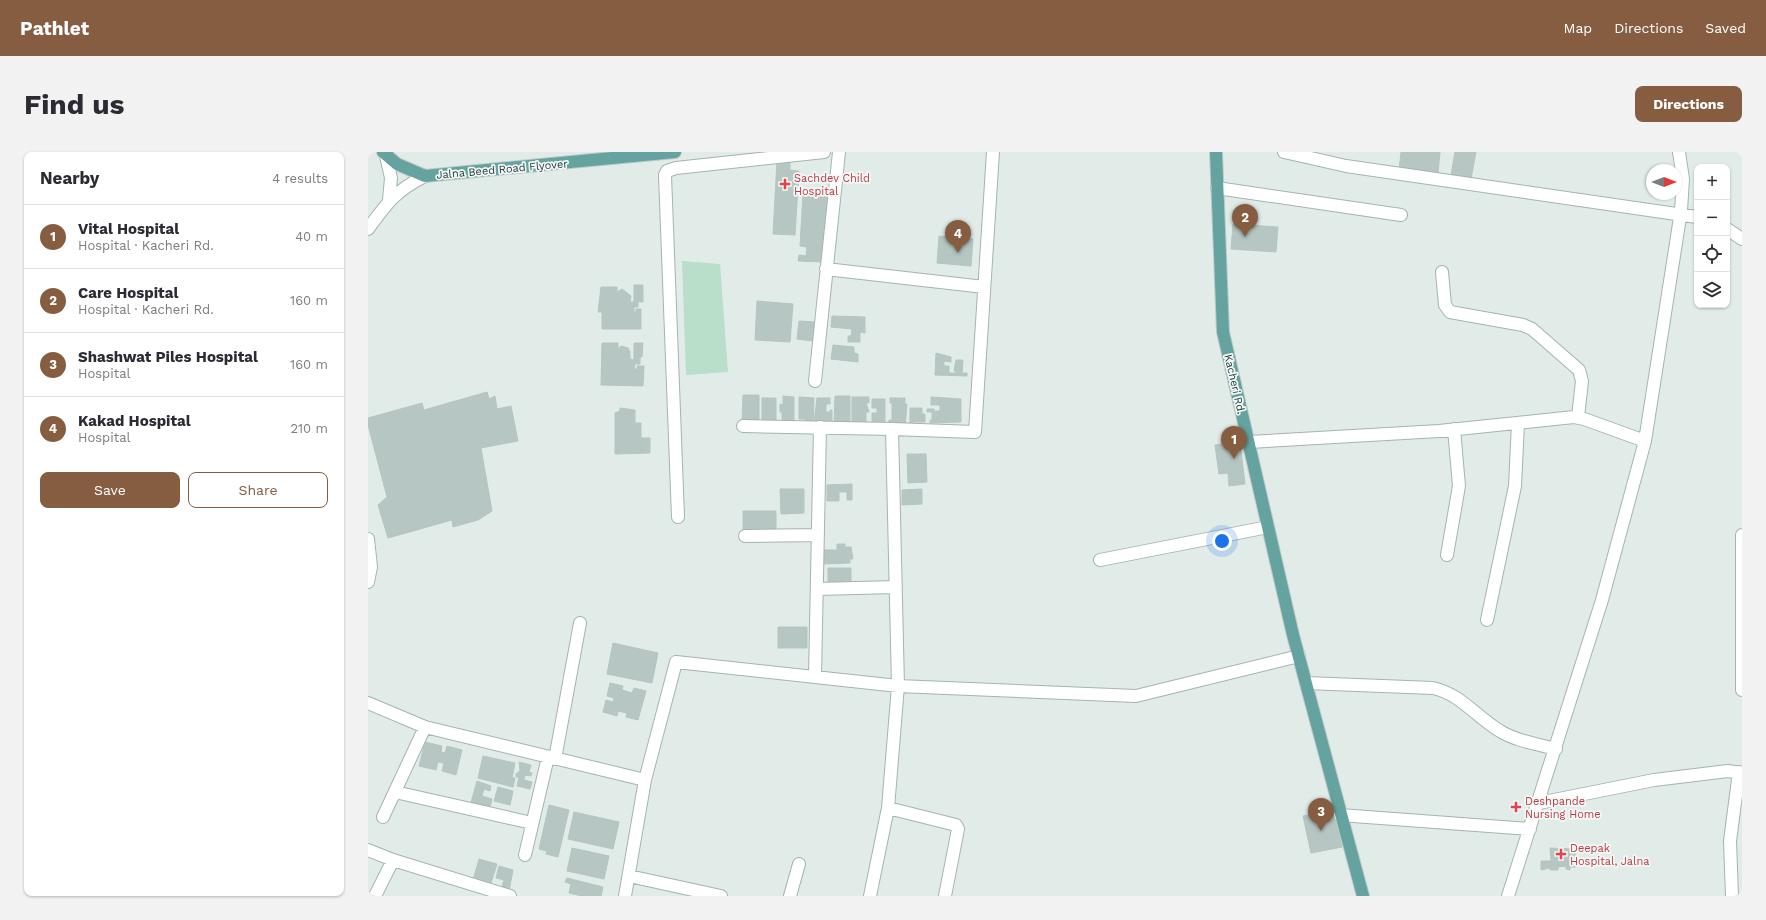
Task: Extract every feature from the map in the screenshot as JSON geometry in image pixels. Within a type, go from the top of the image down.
[{"type":"main road","name":"Jalna Beed Road Flyover","points":[[384,154],[397,164],[425,176],[675,152]]},
{"type":"main road","name":"Kacheri Rd.","points":[[1216,152],[1223,332],[1293,635],[1340,815],[1363,896]]},
{"type":"street","points":[[678,517],[665,175],[667,171],[676,168],[824,152]]},
{"type":"street","points":[[815,381],[839,152]]},
{"type":"street","points":[[743,426],[975,432],[993,152]]},
{"type":"street","points":[[1284,152],[1346,166],[1488,188],[1624,205],[1694,217]]},
{"type":"street","points":[[1508,896],[1539,803],[1602,600],[1646,441],[1681,215],[1683,180],[1679,152]]},
{"type":"street","points":[[384,154],[391,178],[389,200]]},
{"type":"street","points":[[368,229],[389,200],[404,188],[425,176]]},
{"type":"street","points":[[1217,188],[1402,215]]},
{"type":"street","points":[[1730,231],[1742,239]]},
{"type":"street","points":[[826,269],[984,287]]},
{"type":"street","points":[[1442,272],[1445,305],[1450,312],[1532,329],[1577,367],[1582,377],[1578,417]]},
{"type":"street","points":[[1249,442],[1454,429],[1578,417],[1646,441]]},
{"type":"street","points":[[1487,620],[1515,486],[1518,423]]},
{"type":"street","points":[[815,677],[820,427]]},
{"type":"street","points":[[870,896],[888,808],[898,686],[892,429]]},
{"type":"street","points":[[1447,555],[1459,486],[1454,429]]},
{"type":"street","points":[[1100,560],[1268,527]]},
{"type":"street","points":[[745,536],[818,535]]},
{"type":"street","points":[[1742,535],[1742,690]]},
{"type":"street","points":[[368,581],[371,567],[369,542]]},
{"type":"street","points":[[817,589],[896,587]]},
{"type":"street","points":[[525,855],[532,823],[551,758],[580,623]]},
{"type":"street","points":[[626,896],[645,780],[676,662],[898,686],[1136,696],[1299,656]]},
{"type":"street","points":[[1306,683],[1433,688],[1443,690],[1459,699],[1501,732],[1556,749]]},
{"type":"street","points":[[368,703],[425,727],[645,780]]},
{"type":"street","points":[[383,817],[425,727]]},
{"type":"street","points":[[1539,803],[1654,780],[1728,771],[1741,772],[1730,841],[1732,896]]},
{"type":"street","points":[[395,792],[532,823]]},
{"type":"street","points":[[888,808],[956,825],[958,829],[945,896]]},
{"type":"street","points":[[1340,815],[1530,829]]},
{"type":"street","points":[[368,850],[485,892],[510,896]]},
{"type":"street","points":[[375,896],[393,860]]},
{"type":"street","points":[[790,896],[799,864]]},
{"type":"street","points":[[629,876],[721,896]]},
{"type":"green space","points":[[682,261],[720,264],[728,372],[686,375]]},
{"type":"building","points":[[1401,152],[1440,152],[1438,174],[1399,170]]},
{"type":"building","points":[[1455,152],[1476,152],[1471,179],[1451,175]]},
{"type":"building","points":[[777,160],[790,161],[790,170],[799,171],[795,235],[773,234]]},
{"type":"building","points":[[803,193],[827,194],[823,262],[798,261],[799,255],[806,256],[807,247],[800,246]]},
{"type":"building","points":[[1233,224],[1278,227],[1276,252],[1231,249]]},
{"type":"building","points":[[939,236],[973,239],[971,266],[937,263]]},
{"type":"building","points":[[634,285],[643,285],[643,302],[638,302],[638,307],[634,307],[634,312],[636,312],[636,309],[641,309],[641,329],[602,329],[602,312],[598,312],[601,287],[617,287],[617,292],[622,289],[631,296],[630,302],[634,302]]},
{"type":"building","points":[[757,301],[793,304],[790,342],[755,340]]},
{"type":"building","points":[[832,316],[865,317],[865,333],[860,332],[860,342],[848,342],[848,336],[851,336],[852,329],[831,327]]},
{"type":"building","points":[[799,321],[815,322],[813,341],[797,339]]},
{"type":"building","points":[[602,343],[618,343],[618,349],[621,346],[628,348],[630,352],[630,359],[634,360],[634,343],[643,343],[640,364],[635,364],[634,369],[637,369],[637,366],[644,366],[643,386],[601,385]]},
{"type":"building","points":[[833,345],[854,347],[854,353],[858,354],[858,362],[831,359]]},
{"type":"building","points":[[936,353],[951,357],[951,362],[944,361],[944,366],[949,366],[949,373],[956,373],[956,371],[954,371],[956,360],[963,360],[962,373],[967,373],[967,376],[935,375]]},
{"type":"building","points":[[487,392],[489,399],[495,396],[497,409],[511,406],[518,441],[481,448],[492,511],[478,520],[453,527],[452,520],[388,538],[378,505],[387,497],[368,425],[368,418],[422,403],[424,410]]},
{"type":"building","points":[[743,395],[759,395],[759,424],[753,424],[753,420],[742,422]]},
{"type":"building","points":[[783,396],[794,397],[794,424],[782,424],[780,404],[783,405]]},
{"type":"building","points":[[835,396],[850,396],[850,424],[834,424]]},
{"type":"building","points":[[799,397],[814,398],[813,424],[807,424],[805,419],[799,419]]},
{"type":"building","points":[[852,397],[869,397],[869,403],[866,403],[869,412],[866,412],[866,422],[869,422],[869,426],[852,426]]},
{"type":"building","points":[[931,397],[961,399],[961,422],[930,423],[930,420],[932,420],[932,412],[927,412],[927,409],[940,411],[940,405],[931,405]]},
{"type":"building","points":[[762,398],[776,398],[776,423],[762,423]]},
{"type":"building","points":[[817,398],[830,398],[830,404],[826,404],[826,412],[830,412],[830,410],[832,410],[832,422],[814,422]]},
{"type":"building","points":[[890,398],[905,398],[905,404],[907,404],[905,427],[889,426],[889,420],[892,420],[892,403],[890,403]]},
{"type":"building","points":[[872,399],[885,399],[885,426],[872,426],[872,413],[877,413],[877,408],[872,408]]},
{"type":"building","points":[[620,408],[635,410],[635,423],[641,423],[641,438],[650,438],[650,453],[615,454],[615,413],[620,411]]},
{"type":"building","points":[[910,408],[922,408],[922,414],[925,414],[925,422],[914,422],[914,426],[910,426]]},
{"type":"building","points":[[1240,442],[1245,484],[1229,486],[1228,473],[1219,474],[1215,445]]},
{"type":"building","points":[[907,454],[926,454],[927,482],[908,483]]},
{"type":"building","points":[[852,484],[852,500],[847,500],[847,492],[839,492],[839,501],[827,501],[827,485]]},
{"type":"building","points":[[780,489],[804,489],[804,513],[781,514]]},
{"type":"building","points":[[922,489],[922,504],[902,505],[902,490]]},
{"type":"building","points":[[743,511],[776,511],[776,534],[743,534]]},
{"type":"building","points":[[837,544],[845,544],[845,547],[851,547],[853,559],[850,559],[850,563],[823,564],[823,550],[837,550]]},
{"type":"building","points":[[828,568],[851,568],[851,583],[828,584]]},
{"type":"building","points":[[778,627],[807,627],[807,648],[778,648]]},
{"type":"building","points":[[613,643],[658,653],[652,683],[607,674]]},
{"type":"building","points":[[610,683],[623,686],[622,690],[632,693],[634,688],[646,691],[638,720],[626,717],[627,713],[618,711],[617,716],[603,712],[606,700],[613,702],[614,698],[607,696]]},
{"type":"building","points":[[425,742],[442,746],[441,752],[445,753],[447,746],[462,750],[456,775],[442,771],[444,763],[438,762],[436,770],[419,766]]},
{"type":"building","points":[[483,756],[515,763],[512,778],[515,778],[513,787],[478,778]]},
{"type":"building","points":[[519,762],[531,765],[529,772],[532,773],[531,776],[525,775],[524,780],[532,782],[530,789],[517,786],[519,777],[516,777],[516,774],[520,771]]},
{"type":"building","points":[[477,781],[491,786],[490,791],[484,789],[482,796],[492,799],[489,811],[470,806]]},
{"type":"building","points":[[498,787],[513,791],[510,805],[494,801]]},
{"type":"building","points":[[549,805],[569,810],[558,857],[546,854],[547,851],[539,849]]},
{"type":"building","points":[[1335,810],[1342,847],[1311,853],[1303,816]]},
{"type":"building","points":[[574,812],[619,822],[613,849],[568,839]]},
{"type":"building","points":[[572,848],[609,856],[604,879],[567,871]]},
{"type":"building","points":[[1550,848],[1575,849],[1576,867],[1570,867],[1570,870],[1566,869],[1566,866],[1558,867],[1558,870],[1550,870],[1550,868],[1541,870],[1541,861],[1551,861]]},
{"type":"building","points":[[479,859],[497,864],[490,886],[473,880]]},
{"type":"building","points":[[499,866],[513,870],[509,891],[501,889],[504,880],[496,878]]},
{"type":"building","points":[[567,878],[603,887],[601,896],[582,896],[569,893],[571,884],[565,882]]},
{"type":"place","name":"Sachdev Child Hospital","points":[[785,184]]},
{"type":"place","name":"Care Hospital","points":[[1245,237]]},
{"type":"place","name":"Kakad Hospital","points":[[958,253]]},
{"type":"place","name":"Vital Hospital","points":[[1234,459]]},
{"type":"place","name":"Deshpande Nursing Home","points":[[1516,807]]},
{"type":"place","name":"Shashwat Piles Hospital","points":[[1321,831]]},
{"type":"place","name":"Deepak Hospital, Jalna","points":[[1561,854]]}]
